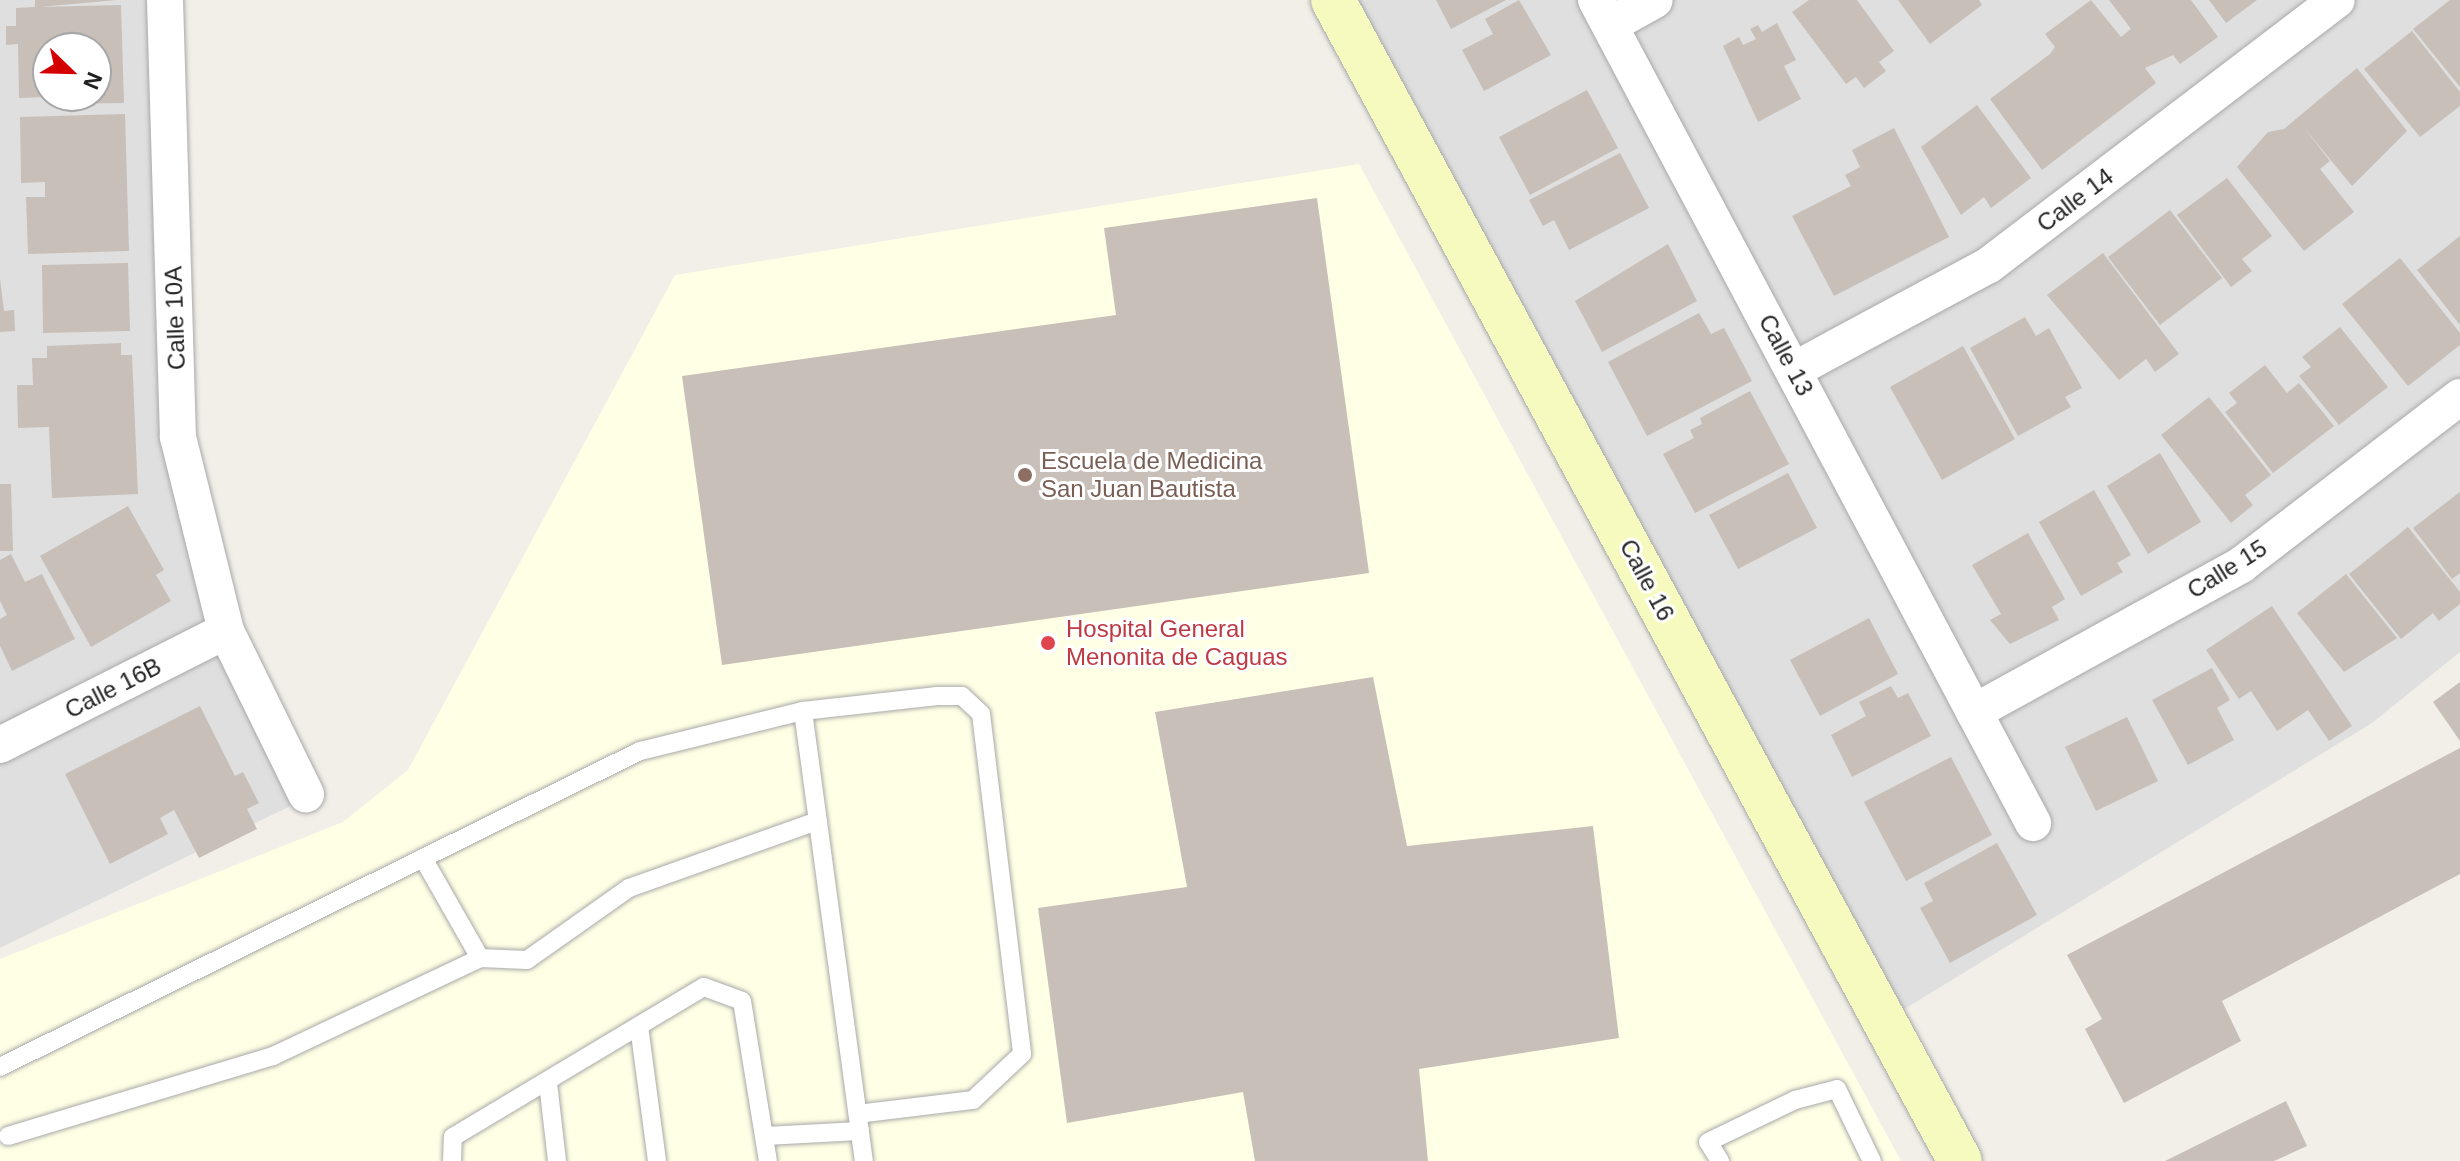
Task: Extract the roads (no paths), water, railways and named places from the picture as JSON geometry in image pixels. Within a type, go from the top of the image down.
[{"type":"street","name":"Calle 10A","points":[[165,0],[178,437],[226,631],[306,794]]},
{"type":"street","name":"Calle 16","points":[[1333,0],[1960,1161]]},
{"type":"street","points":[[1603,13],[1655,0]]},
{"type":"street","name":"Calle 14","points":[[1794,370],[1989,265],[2337,0]]},
{"type":"street","name":"Calle 13","points":[[1603,13],[2033,823]]},
{"type":"street","name":"Calle 15","points":[[1974,712],[2241,565],[2460,397]]},
{"type":"street","name":"Calle 16B","points":[[0,745],[226,631]]},
{"type":"lane","points":[[0,1067],[640,751],[803,711],[962,696],[981,714],[1022,1054],[973,1100],[859,1123],[765,1136]]},
{"type":"lane","points":[[803,711],[864,1161]]},
{"type":"lane","points":[[8,1136],[273,1056],[480,958],[527,960],[629,888],[817,821]]},
{"type":"lane","points":[[423,858],[480,958]]},
{"type":"lane","points":[[452,1161],[453,1137],[704,987],[742,1001],[768,1161]]},
{"type":"lane","points":[[639,1026],[657,1161]]},
{"type":"lane","points":[[548,1083],[557,1161]]},
{"type":"lane","points":[[1720,1161],[1708,1142],[1795,1100],[1837,1089],[1872,1161]]},
{"type":"place","name":"Escuela de Medicina San Juan Bautista","points":[[1025,475]]},
{"type":"place","name":"Hospital General Menonita de Caguas","points":[[1048,643]]}]
